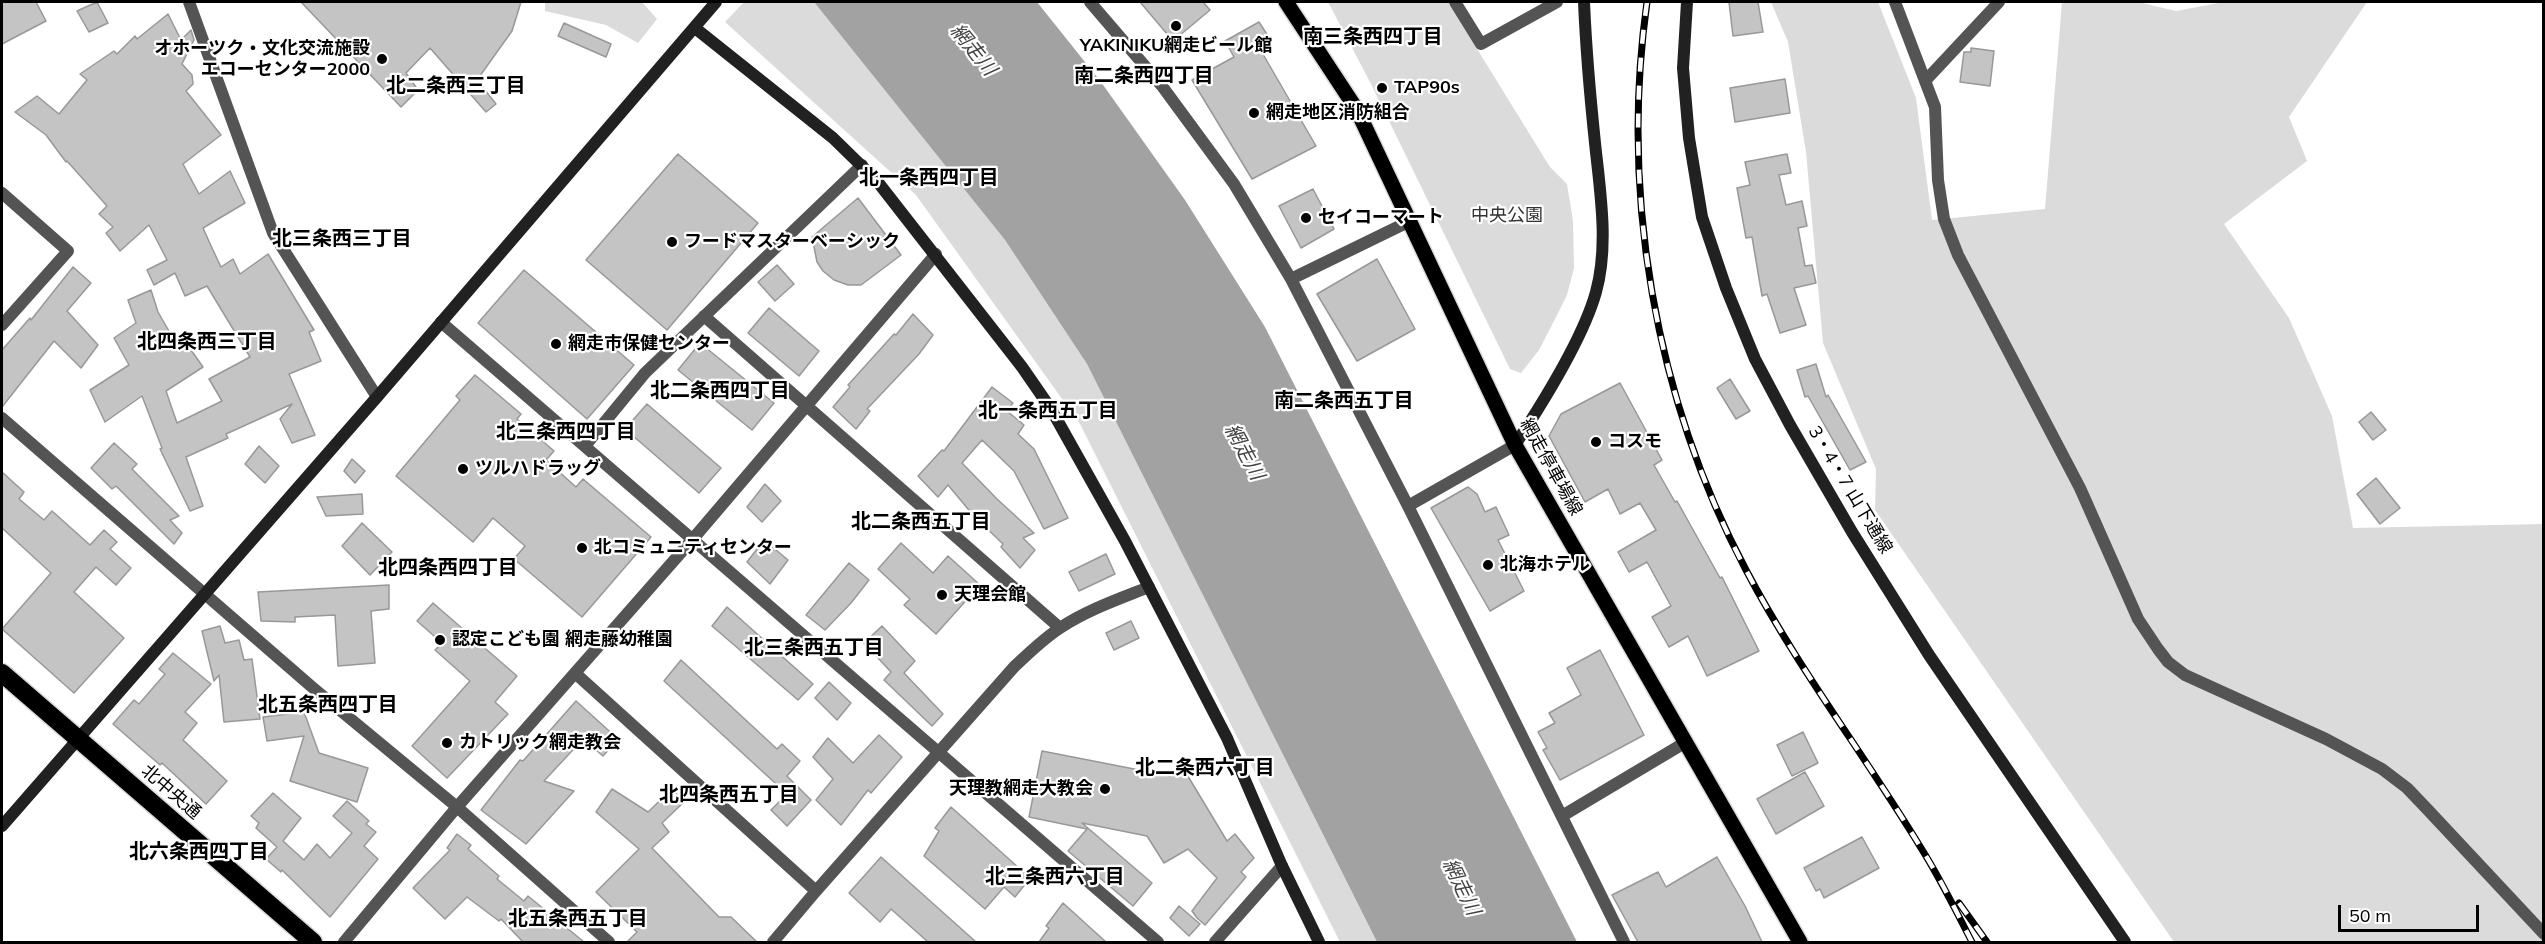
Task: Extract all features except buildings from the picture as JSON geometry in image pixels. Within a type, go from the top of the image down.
[{"type":"highway","name":"北中央通","points":[[2,673],[313,942]]},
{"type":"main road","name":"網走停車場線","points":[[1286,2],[1357,110],[1515,445],[1800,942]]},
{"type":"street","points":[[189,2],[273,233],[377,397]]},
{"type":"street","points":[[2,826],[377,397],[716,2]]},
{"type":"street","points":[[1090,2],[1162,86],[1234,184],[1291,279],[1408,506],[1624,942]]},
{"type":"street","points":[[1455,2],[1481,44],[1557,2]]},
{"type":"street","points":[[1408,506],[1515,445],[1576,339],[1596,293],[1603,255],[1599,177],[1584,2]]},
{"type":"street","name":"3・4・7 山下通線","points":[[1687,2],[1683,68],[1689,138],[1702,217],[1726,288],[1755,360],[1852,532],[1929,655],[2125,942]]},
{"type":"street","points":[[1895,2],[1935,107],[1938,180],[1944,219],[1958,255],[2080,488],[2138,619],[2158,649],[2168,662],[2185,675],[2326,739],[2382,769],[2407,788],[2544,934]]},
{"type":"street","points":[[1926,80],[1999,2]]},
{"type":"street","points":[[695,28],[833,138],[877,181],[1023,366],[1051,409],[1149,587],[1227,738],[1282,866],[1319,942]]},
{"type":"street","points":[[585,447],[645,373],[861,165]]},
{"type":"street","points":[[2,193],[68,251],[2,325]]},
{"type":"street","points":[[1291,279],[1408,222]]},
{"type":"street","points":[[344,942],[457,807],[692,540],[936,254]]},
{"type":"street","points":[[704,316],[1060,628]]},
{"type":"street","points":[[441,322],[1158,942]]},
{"type":"street","points":[[2,418],[205,595],[457,807],[609,942]]},
{"type":"street","points":[[773,942],[1014,667],[1042,640],[1079,617],[1149,587]]},
{"type":"street","points":[[575,673],[816,891]]},
{"type":"street","points":[[1562,816],[1686,742]]},
{"type":"street","points":[[1215,942],[1282,866]]},
{"type":"green space","points":[[545,2],[642,2],[657,19],[638,43],[606,25],[545,11]]},
{"type":"green space","points":[[744,2],[814,2],[1005,240],[1087,364],[1377,942],[1340,942],[1080,424],[916,195],[725,22]]},
{"type":"green space","name":"中央公園","points":[[1328,2],[1448,2],[1550,167],[1567,184],[1573,221],[1574,268],[1567,295],[1554,321],[1539,350],[1521,373],[1510,369],[1371,84]]},
{"type":"green space","points":[[1771,2],[1878,2],[1916,98],[1932,220],[2045,209],[2062,2],[2138,2],[2176,11],[2224,2],[2367,2],[2289,117],[2307,161],[2224,224],[2289,318],[2332,416],[2353,528],[2543,524],[2543,942],[2174,942],[1875,510],[1876,469],[1823,343],[1806,152],[1788,42]]},
{"type":"water","name":"網走川","points":[[814,2],[1037,2],[1101,82],[1185,200],[1265,327],[1577,942],[1377,942],[1087,364],[1005,240]]},
{"type":"railway","points":[[1647,2],[1640,74],[1638,148],[1642,221],[1652,294],[1668,365],[1688,436],[1715,504],[1766,606],[1928,859],[1972,942]]},
{"type":"railway","points":[[1959,903],[1987,942]]},
{"type":"place","name":"YAKINIKU網走ビール館","points":[[1176,26]]},
{"type":"place","name":"オホーツク・文化交流施設 エコーセンター2000","points":[[382,59]]},
{"type":"place","name":"TAP90s","points":[[1382,88]]},
{"type":"place","name":"網走地区消防組合","points":[[1254,113]]},
{"type":"place","name":"セイコーマート","points":[[1306,218]]},
{"type":"place","name":"フードマスターベーシック","points":[[672,242]]},
{"type":"place","name":"網走市保健センター","points":[[556,344]]},
{"type":"place","name":"コスモ","points":[[1596,442]]},
{"type":"place","name":"ツルハドラッグ","points":[[463,469]]},
{"type":"place","name":"北コミュニティセンター","points":[[582,548]]},
{"type":"place","name":"北海ホテル","points":[[1488,565]]},
{"type":"place","name":"天理会館","points":[[942,595]]},
{"type":"place","name":"認定こども園 網走藤幼稚園","points":[[440,640]]},
{"type":"place","name":"カトリック網走教会","points":[[447,743]]},
{"type":"place","name":"天理教網走大教会","points":[[1105,789]]},
{"type":"district","name":"南三条西四丁目","points":[[1373,37]]},
{"type":"district","name":"南二条西四丁目","points":[[1144,76]]},
{"type":"district","name":"北二条西三丁目","points":[[456,86]]},
{"type":"district","name":"北一条西四丁目","points":[[929,178]]},
{"type":"district","name":"北三条西三丁目","points":[[342,239]]},
{"type":"district","name":"北四条西三丁目","points":[[207,342]]},
{"type":"district","name":"北二条西四丁目","points":[[720,391]]},
{"type":"district","name":"南二条西五丁目","points":[[1344,401]]},
{"type":"district","name":"北一条西五丁目","points":[[1048,411]]},
{"type":"district","name":"北三条西四丁目","points":[[566,432]]},
{"type":"district","name":"北二条西五丁目","points":[[921,522]]},
{"type":"district","name":"北四条西四丁目","points":[[448,568]]},
{"type":"district","name":"北三条西五丁目","points":[[814,648]]},
{"type":"district","name":"北五条西四丁目","points":[[328,705]]},
{"type":"district","name":"北二条西六丁目","points":[[1205,768]]},
{"type":"district","name":"北四条西五丁目","points":[[729,795]]},
{"type":"district","name":"北六条西四丁目","points":[[199,852]]},
{"type":"district","name":"北三条西六丁目","points":[[1055,877]]},
{"type":"district","name":"北五条西五丁目","points":[[578,919]]}]
